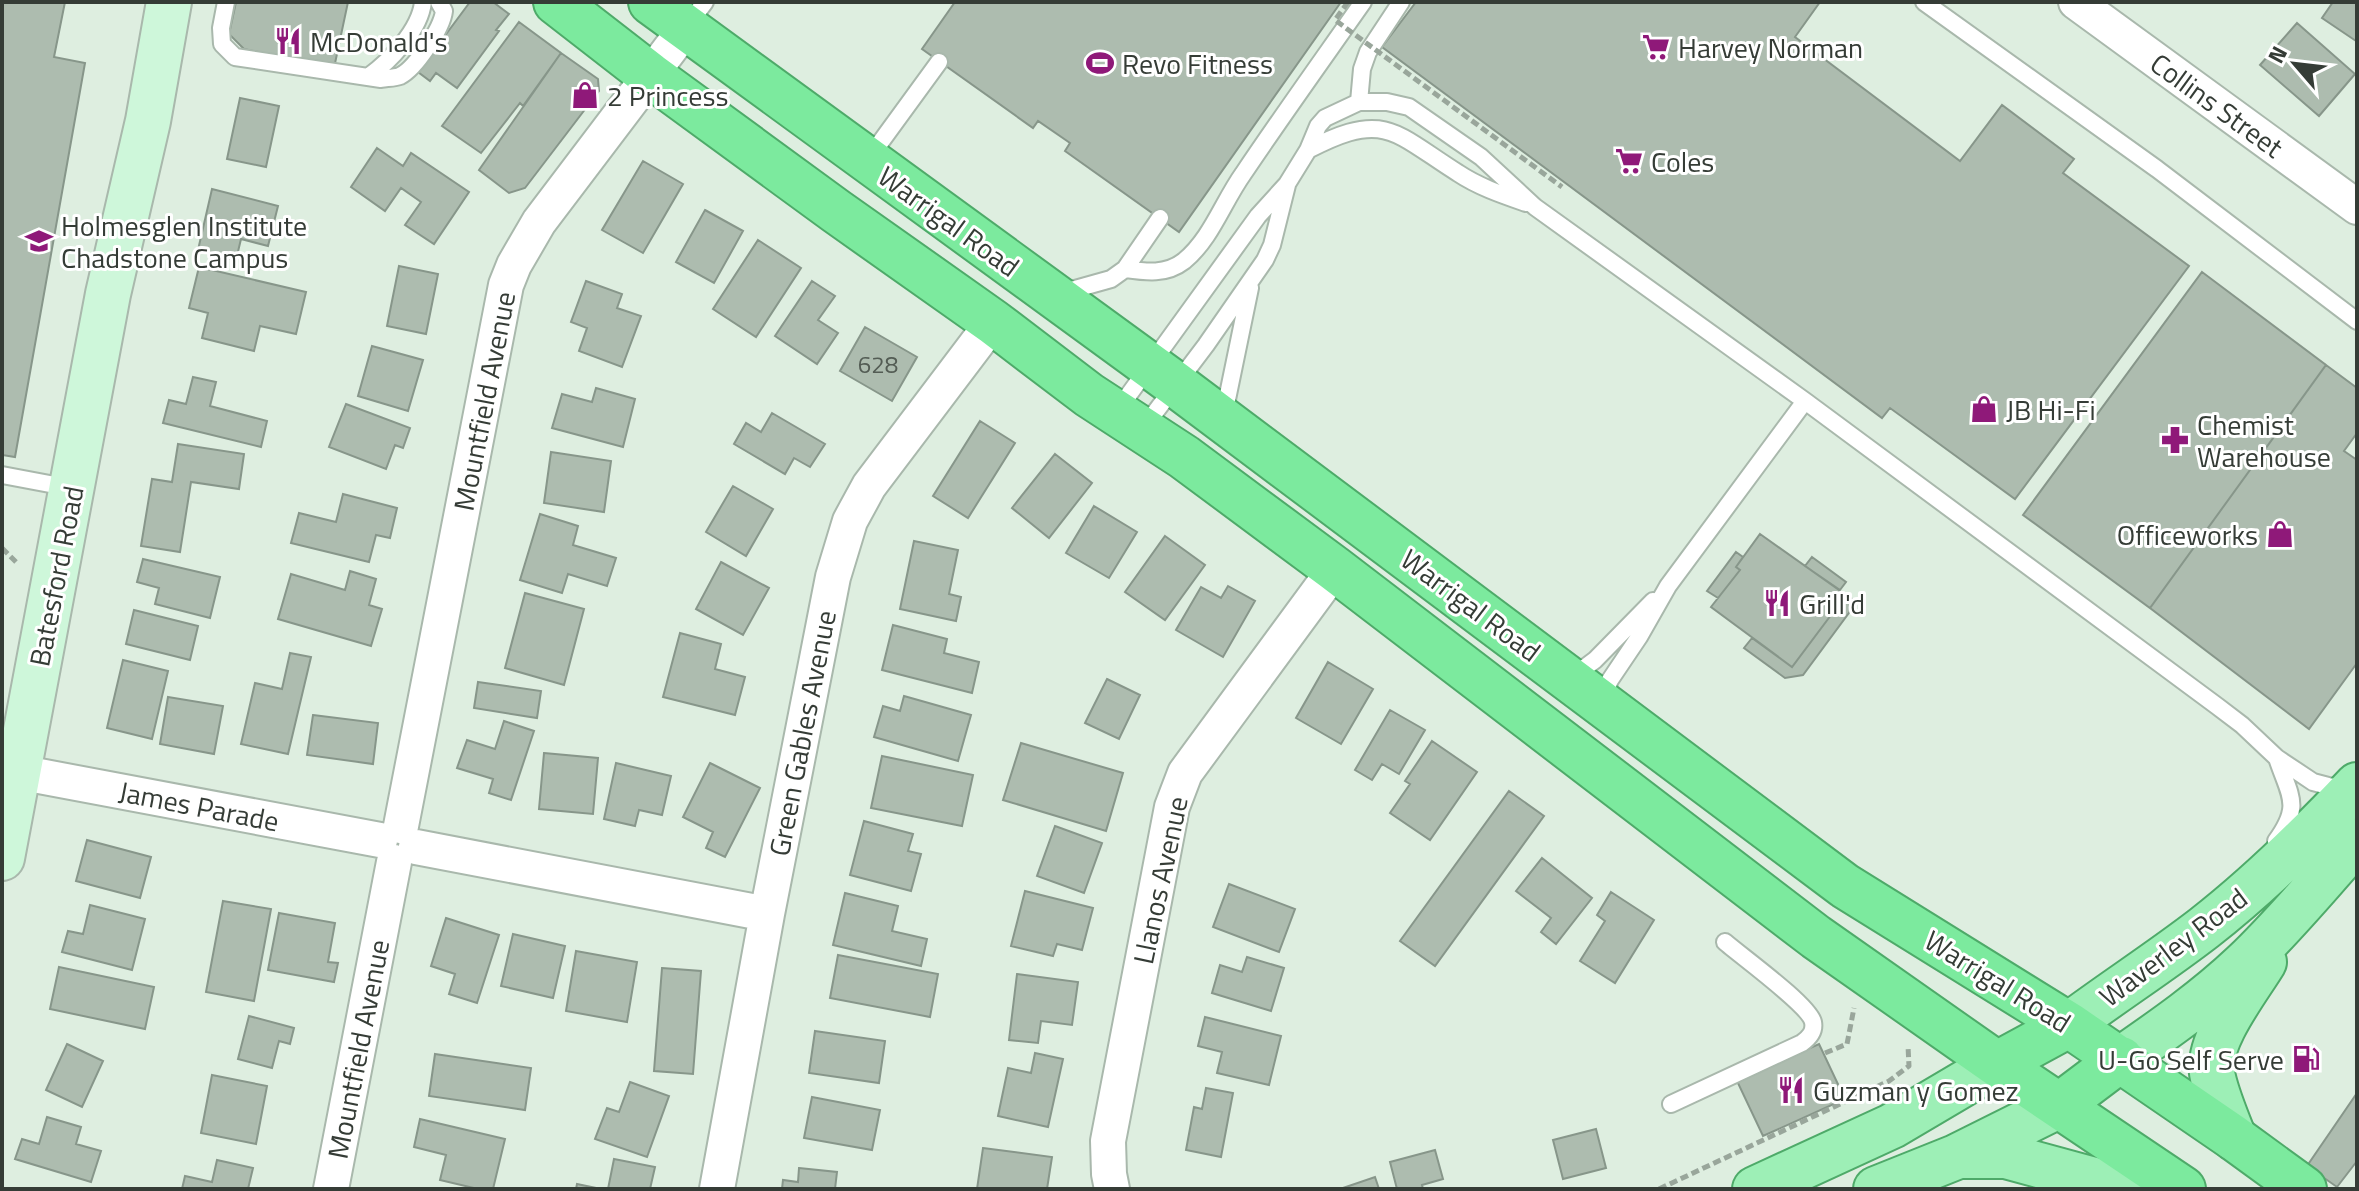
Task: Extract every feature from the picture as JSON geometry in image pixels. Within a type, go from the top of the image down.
[{"type":"highway","name":"Warrigal Road","points":[[556,2],[836,211],[1184,457],[1335,569],[1803,928],[2183,1189]]},
{"type":"highway","name":"Warrigal Road","points":[[651,2],[695,15],[867,161],[1222,420],[1845,886],[2121,1059],[2304,1189]]},
{"type":"highway","name":"Waverley Road","points":[[1997,1064],[2069,1025]]},
{"type":"highway","name":"Waverley Road","points":[[2060,1105],[2121,1059]]},
{"type":"main road","name":"Batesford Road","points":[[108,294],[117,124],[141,2]]},
{"type":"main road","name":"Batesford Road","points":[[2,858],[108,294],[148,121],[169,2]]},
{"type":"main road","name":"Waverley Road","points":[[2069,1025],[2203,928],[2255,885],[2309,836],[2357,785]]},
{"type":"main road","name":"Waverley Road","points":[[2121,1059],[2166,1029],[2229,977],[2301,907],[2357,841]]},
{"type":"main road","points":[[2234,1138],[2213,1076],[2213,1054],[2228,1022],[2301,907]]},
{"type":"main road","name":"Waverley Road","points":[[1755,1189],[1892,1126],[1997,1064]]},
{"type":"main road","name":"Waverley Road","points":[[1876,1189],[1956,1157],[2060,1105]]},
{"type":"main road","points":[[1956,1157],[2006,1156],[2127,1189]]},
{"type":"street","name":"Collins Street","points":[[2076,2],[2353,194]]},
{"type":"street","name":"Mountfield Avenue","points":[[331,1189],[506,285],[539,222],[695,15]]},
{"type":"street","name":"Green Gables Avenue","points":[[717,1189],[833,577],[850,521],[869,486],[993,322]]},
{"type":"street","name":"Llanos Avenue","points":[[1112,1189],[1108,1141],[1172,807],[1185,773],[1335,569]]},
{"type":"street","name":"James Parade","points":[[18,772],[767,914]]},
{"type":"lane","points":[[226,2],[221,28],[222,44],[235,57],[381,79],[400,76],[414,62],[440,27],[444,11],[439,2]]},
{"type":"lane","points":[[368,77],[384,66],[413,30],[420,19],[423,2]]},
{"type":"lane","points":[[1125,269],[1149,272],[1167,270],[1182,263],[1193,251],[1217,219],[1240,177],[1363,2]]},
{"type":"lane","points":[[1359,102],[1362,69],[1368,52],[1401,2]]},
{"type":"lane","points":[[1924,2],[2157,169],[2357,321]]},
{"type":"lane","points":[[867,161],[939,62]]},
{"type":"lane","points":[[1129,421],[1162,376],[1258,216],[1287,184],[1325,118],[1359,102],[1387,102],[1409,107],[1481,157],[1535,207],[1805,401],[2242,725],[2277,758],[2318,784],[2332,787],[2357,785]]},
{"type":"lane","points":[[1308,150],[1355,130],[1389,131],[1406,137],[1473,182],[1535,207]]},
{"type":"lane","points":[[1129,421],[1162,376],[1206,345],[1254,275],[1272,245],[1287,184]]},
{"type":"lane","points":[[1052,295],[1111,279],[1125,269],[1160,218]]},
{"type":"lane","points":[[1222,420],[1254,275]]},
{"type":"lane","points":[[1585,691],[1610,680],[1668,586],[1805,401]]},
{"type":"lane","points":[[2,475],[73,488]]},
{"type":"lane","points":[[1585,691],[1595,660],[1668,586]]},
{"type":"lane","points":[[2203,928],[2287,826],[2293,804],[2277,758]]},
{"type":"lane","points":[[1671,1104],[1802,1043],[1814,1028],[1809,1013],[1725,942]]},
{"type":"path","points":[[1348,2],[1335,20],[1562,187]]},
{"type":"path","points":[[2,548],[16,562]]},
{"type":"path","points":[[1824,1053],[1847,1044],[1854,1008]]},
{"type":"building","points":[[2,2],[65,2],[54,57],[85,63],[15,457],[2,455]]},
{"type":"building","name":"McDonald's","points":[[236,2],[348,2],[334,68],[244,49],[229,34]]},
{"type":"building","points":[[470,2],[493,2],[509,14],[457,88],[436,73],[430,81],[418,72]]},
{"type":"building","points":[[955,2],[1341,2],[1179,232],[1065,151],[1070,143],[1038,121],[1033,128],[922,49]]},
{"type":"building","points":[[1416,2],[1820,2],[1795,37],[1960,161],[2002,105],[2074,159],[2063,173],[2189,266],[2015,499],[1890,408],[1882,418],[1382,47]]},
{"type":"building","points":[[2333,2],[2357,2],[2356,41],[2322,18]]},
{"type":"building","points":[[519,22],[561,53],[523,106],[520,103],[481,153],[442,126]]},
{"type":"building","points":[[2297,23],[2355,74],[2319,116],[2260,65]]},
{"type":"building","points":[[561,53],[598,79],[599,91],[525,188],[509,193],[479,170]]},
{"type":"building","points":[[240,98],[279,106],[266,167],[227,159]]},
{"type":"building","points":[[377,148],[403,166],[411,153],[469,192],[434,244],[405,225],[421,202],[401,188],[385,211],[351,187]]},
{"type":"building","points":[[643,161],[683,184],[643,253],[602,230]]},
{"type":"building","points":[[212,189],[278,206],[268,246],[241,239],[236,260],[198,250]]},
{"type":"building","points":[[705,210],[743,231],[714,283],[676,262]]},
{"type":"building","points":[[758,240],[801,268],[756,337],[713,309]]},
{"type":"building","points":[[399,266],[438,274],[426,334],[387,326]]},
{"type":"building","points":[[199,267],[306,292],[296,334],[260,326],[254,351],[202,338],[208,313],[189,308]]},
{"type":"building","name":"Chemist Warehouse","points":[[2202,272],[2326,365],[2150,608],[2023,515]]},
{"type":"building","points":[[586,281],[622,294],[617,308],[641,316],[622,367],[579,351],[587,328],[571,322]]},
{"type":"building","points":[[812,281],[835,296],[818,320],[838,333],[817,364],[775,336]]},
{"type":"building","points":[[865,327],[917,357],[892,401],[840,371]]},
{"type":"building","points":[[372,346],[423,360],[408,411],[358,396]]},
{"type":"building","name":"Officeworks","points":[[2326,365],[2357,388],[2357,433],[2344,451],[2357,460],[2357,663],[2309,729],[2150,608]]},
{"type":"building","points":[[193,377],[216,382],[210,406],[267,421],[261,447],[163,423],[169,400],[186,404]]},
{"type":"building","points":[[596,388],[635,399],[623,447],[552,428],[562,394],[592,402]]},
{"type":"building","points":[[346,404],[410,428],[403,448],[395,445],[386,469],[329,447]]},
{"type":"building","points":[[772,413],[825,444],[810,467],[794,458],[785,474],[734,444],[746,423],[761,432]]},
{"type":"building","points":[[980,421],[1015,443],[968,518],[933,496]]},
{"type":"building","points":[[178,444],[244,454],[239,489],[191,482],[180,552],[141,546],[152,479],[172,482]]},
{"type":"building","points":[[551,452],[611,461],[604,512],[544,503]]},
{"type":"building","points":[[1055,454],[1092,483],[1049,538],[1012,508]]},
{"type":"building","points":[[733,486],[773,509],[746,556],[706,532]]},
{"type":"building","points":[[343,494],[397,508],[390,538],[376,535],[369,562],[291,543],[299,513],[336,522]]},
{"type":"building","points":[[1094,506],[1137,532],[1109,578],[1066,553]]},
{"type":"building","points":[[540,514],[578,526],[573,545],[616,558],[607,586],[568,574],[562,593],[520,580]]},
{"type":"building","name":"Grill'd","points":[[1760,534],[1846,595],[1792,667],[1711,607],[1740,570],[1736,567]]},
{"type":"building","points":[[1165,536],[1205,565],[1165,620],[1125,592]]},
{"type":"building","points":[[914,541],[958,550],[949,594],[961,597],[956,621],[900,609]]},
{"type":"building","points":[[1736,552],[1743,557],[1736,567],[1740,570],[1718,598],[1707,591]]},
{"type":"building","points":[[1812,557],[1846,582],[1840,590],[1805,566]]},
{"type":"building","points":[[143,559],[220,577],[210,618],[155,604],[159,588],[137,582]]},
{"type":"building","points":[[721,562],[769,588],[743,635],[696,609]]},
{"type":"building","points":[[350,571],[376,579],[369,605],[382,609],[371,646],[278,619],[291,574],[345,590]]},
{"type":"building","points":[[1228,586],[1255,601],[1223,657],[1176,630],[1201,587],[1221,598]]},
{"type":"building","points":[[525,593],[584,609],[564,685],[505,668]]},
{"type":"building","points":[[1846,595],[1857,602],[1803,675],[1785,678],[1744,648],[1752,638],[1792,667]]},
{"type":"building","points":[[134,610],[198,626],[190,660],[126,644]]},
{"type":"building","points":[[893,625],[947,639],[944,653],[979,662],[972,693],[882,670]]},
{"type":"building","points":[[680,633],[721,644],[715,669],[745,677],[735,715],[663,697]]},
{"type":"building","points":[[290,653],[311,657],[288,754],[241,744],[255,683],[282,689]]},
{"type":"building","points":[[123,660],[168,671],[152,739],[107,728]]},
{"type":"building","points":[[1328,662],[1373,689],[1341,744],[1296,718]]},
{"type":"building","points":[[1107,679],[1140,695],[1119,739],[1085,723]]},
{"type":"building","points":[[478,682],[541,691],[537,718],[474,708]]},
{"type":"building","points":[[904,696],[971,715],[958,761],[874,737],[883,706],[900,711]]},
{"type":"building","points":[[168,697],[223,706],[214,754],[160,744]]},
{"type":"building","points":[[1390,710],[1425,730],[1399,774],[1382,764],[1372,780],[1355,770]]},
{"type":"building","points":[[313,715],[378,723],[373,764],[307,755]]},
{"type":"building","points":[[504,721],[534,731],[511,800],[489,793],[493,779],[457,768],[467,740],[495,749]]},
{"type":"building","points":[[1432,741],[1477,772],[1430,840],[1390,813],[1410,784],[1405,781]]},
{"type":"building","points":[[1021,743],[1123,773],[1106,831],[1003,800]]},
{"type":"building","points":[[544,753],[598,758],[593,814],[539,809]]},
{"type":"building","points":[[882,756],[973,775],[962,826],[871,808]]},
{"type":"building","points":[[616,763],[671,776],[662,815],[639,810],[635,826],[604,819]]},
{"type":"building","points":[[710,763],[760,788],[725,857],[706,848],[713,832],[683,817]]},
{"type":"building","points":[[1509,791],[1544,816],[1435,966],[1400,941]]},
{"type":"building","points":[[864,821],[913,834],[908,851],[921,854],[911,891],[850,875]]},
{"type":"building","points":[[1055,826],[1102,843],[1084,893],[1037,876]]},
{"type":"building","points":[[87,840],[151,857],[140,898],[76,881]]},
{"type":"building","points":[[1542,858],[1592,898],[1556,944],[1541,932],[1551,918],[1516,891]]},
{"type":"building","points":[[1229,884],[1295,909],[1279,952],[1213,927]]},
{"type":"building","points":[[1025,891],[1093,908],[1082,950],[1057,944],[1053,956],[1011,946]]},
{"type":"building","points":[[1611,892],[1654,920],[1615,983],[1580,961],[1605,921],[1597,915]]},
{"type":"building","points":[[845,893],[898,906],[892,931],[927,939],[921,966],[833,945]]},
{"type":"building","points":[[223,901],[271,909],[254,1001],[206,992]]},
{"type":"building","points":[[90,905],[145,919],[132,970],[62,952],[68,931],[83,934]]},
{"type":"building","points":[[279,913],[335,923],[328,962],[338,963],[334,982],[268,970]]},
{"type":"building","points":[[446,918],[499,935],[477,1003],[449,994],[455,974],[431,966]]},
{"type":"building","points":[[513,934],[565,946],[553,998],[501,986]]},
{"type":"building","points":[[576,951],[637,962],[627,1022],[566,1011]]},
{"type":"building","points":[[838,955],[938,974],[930,1017],[830,998]]},
{"type":"building","points":[[1247,957],[1284,968],[1271,1011],[1212,993],[1220,965],[1242,972]]},
{"type":"building","points":[[59,967],[154,987],[145,1029],[50,1009]]},
{"type":"building","points":[[662,968],[701,971],[693,1074],[654,1071]]},
{"type":"building","points":[[1017,974],[1078,982],[1072,1025],[1041,1021],[1038,1043],[1009,1040]]},
{"type":"building","points":[[249,1016],[294,1028],[290,1044],[279,1041],[272,1068],[238,1059]]},
{"type":"building","points":[[1205,1017],[1281,1036],[1269,1085],[1217,1073],[1222,1052],[1198,1046]]},
{"type":"building","points":[[815,1031],[885,1041],[879,1083],[809,1073]]},
{"type":"building","points":[[67,1044],[103,1061],[82,1107],[46,1090]]},
{"type":"building","name":"Guzman y Gomez","points":[[1819,1044],[1845,1099],[1763,1136],[1737,1081]]},
{"type":"building","points":[[1035,1053],[1063,1059],[1048,1127],[998,1116],[1008,1068],[1031,1073]]},
{"type":"building","points":[[435,1054],[531,1068],[525,1110],[429,1096]]},
{"type":"building","points":[[212,1075],[267,1086],[256,1144],[201,1133]]},
{"type":"building","points":[[630,1082],[669,1096],[647,1157],[595,1139],[607,1108],[619,1112]]},
{"type":"building","points":[[1206,1088],[1233,1093],[1221,1157],[1186,1150],[1194,1107],[1202,1109]]},
{"type":"building","points":[[2357,1093],[2357,1161],[2337,1187],[2307,1166]]},
{"type":"building","points":[[812,1097],[880,1110],[872,1150],[804,1138]]},
{"type":"building","points":[[47,1117],[81,1127],[76,1144],[101,1151],[91,1182],[15,1159],[22,1139],[39,1144]]},
{"type":"building","points":[[420,1119],[505,1139],[493,1189],[478,1189],[440,1180],[446,1155],[414,1147]]},
{"type":"building","points":[[1596,1129],[1606,1168],[1563,1179],[1553,1140]]},
{"type":"building","points":[[983,1148],[1052,1157],[1047,1189],[977,1189]]},
{"type":"building","points":[[1435,1150],[1443,1179],[1422,1185],[1423,1189],[1397,1189],[1390,1162]]},
{"type":"building","points":[[614,1159],[655,1167],[650,1189],[608,1189]]},
{"type":"building","points":[[217,1160],[253,1168],[248,1189],[182,1189],[185,1176],[212,1182]]},
{"type":"building","points":[[799,1168],[837,1172],[835,1189],[782,1189],[783,1180],[798,1182]]},
{"type":"building","points":[[1375,1177],[1379,1189],[1340,1189]]},
{"type":"building","points":[[577,1184],[601,1189],[576,1189]]},
{"type":"place","name":"McDonald's","points":[[288,41]]},
{"type":"place","name":"Harvey Norman","points":[[1656,47]]},
{"type":"place","name":"Revo Fitness","points":[[1100,63]]},
{"type":"place","name":"2 Princess","points":[[585,95]]},
{"type":"place","name":"Coles","points":[[1629,161]]},
{"type":"place","name":"Holmesglen Institute Chadstone Campus","points":[[39,241]]},
{"type":"place","name":"JB Hi-Fi","points":[[1984,409]]},
{"type":"place","name":"Chemist Warehouse","points":[[2175,440]]},
{"type":"place","name":"Officeworks","points":[[2280,534]]},
{"type":"place","name":"Grill'd","points":[[1777,603]]},
{"type":"place","name":"U-Go Self Serve","points":[[2306,1059]]},
{"type":"place","name":"Guzman y Gomez","points":[[1791,1090]]}]
